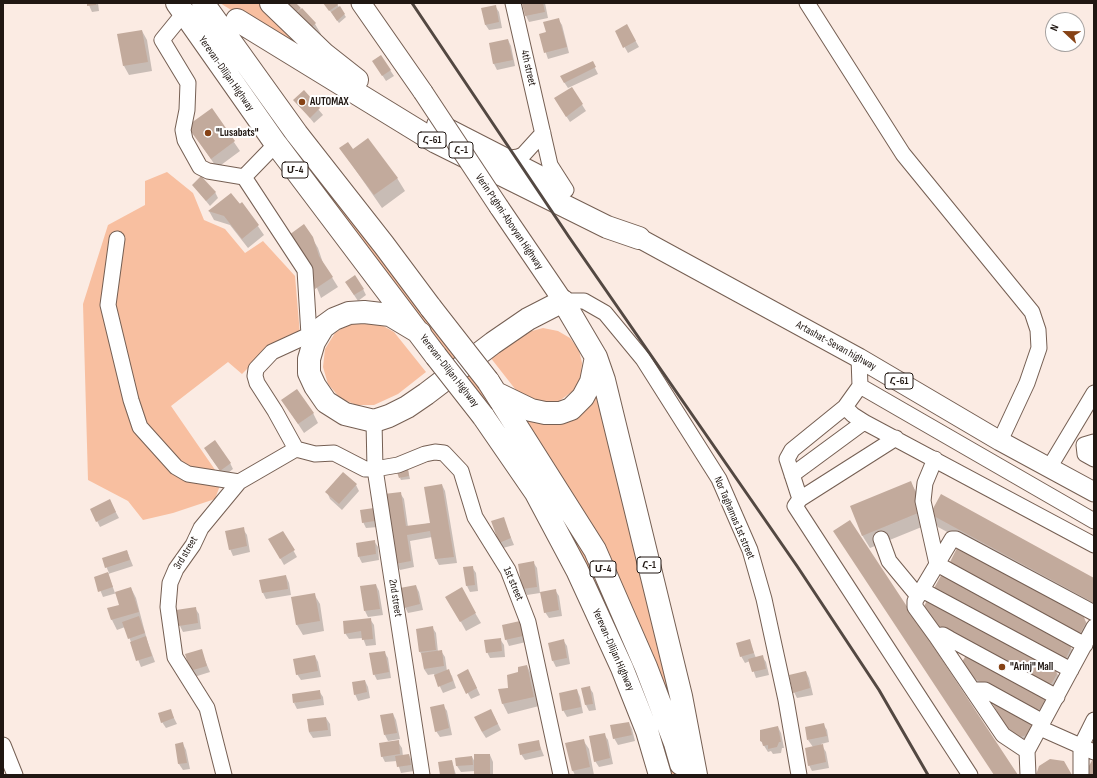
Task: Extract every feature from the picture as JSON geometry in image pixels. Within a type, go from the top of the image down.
[{"type":"highway","name":"Yerevan-Dilijan Highway","points":[[203,3],[296,134],[384,245],[493,387],[594,550],[646,667],[676,742],[684,775]]},
{"type":"highway","name":"Հ-61","points":[[271,3],[324,54],[351,77],[420,116],[566,191],[617,222],[639,238]]},
{"type":"highway","name":"Yerevan-Dilijan Highway","points":[[180,8],[276,144],[483,416],[536,494],[577,570],[622,668],[647,731],[660,775]]},
{"type":"highway","name":"Հ-61","points":[[237,20],[436,142],[607,227],[639,238]]},
{"type":"highway","points":[[420,334],[401,320],[390,315],[364,312],[349,313],[334,319],[311,339],[309,373],[320,395],[334,409],[345,414],[374,421],[407,407],[492,342],[528,319],[563,301]]},
{"type":"highway","name":"Հ-1","points":[[563,301],[596,357],[604,380],[679,688],[696,775]]},
{"type":"highway","points":[[493,387],[531,410],[545,413],[560,413],[571,408],[583,397],[591,382],[596,357]]},
{"type":"main road","name":"Verin Ptghni-Abovyan Highway","points":[[362,3],[423,92],[498,207],[563,301]]},
{"type":"main road","name":"Artashat-Sevan highway","points":[[639,238],[859,358],[1000,441],[1094,492]]},
{"type":"street","name":"4th street","points":[[513,3],[550,165],[566,191]]},
{"type":"street","points":[[807,3],[903,154],[1032,312],[1038,330],[1039,348],[1027,383],[1000,441]]},
{"type":"street","points":[[180,8],[162,40],[188,83],[183,130],[185,140],[200,167],[208,171],[244,177],[305,270],[311,339],[272,352],[256,369],[255,376],[257,383],[275,411],[296,449],[315,454],[334,453],[365,469],[375,469]]},
{"type":"street","points":[[505,159],[518,158],[523,155],[543,133]]},
{"type":"street","points":[[244,177],[276,144]]},
{"type":"street","points":[[117,239],[108,305],[131,400],[140,427],[176,467],[188,474],[239,482]]},
{"type":"street","name":"Nor Taghamas 1st street","points":[[563,301],[584,301],[605,314],[643,359],[719,479],[750,550],[764,599],[786,700],[799,775]]},
{"type":"street","points":[[800,499],[786,459],[792,450],[845,407],[860,386],[859,358]]},
{"type":"street","points":[[860,386],[1094,521]]},
{"type":"street","points":[[1049,468],[1094,393]]},
{"type":"street","points":[[845,407],[852,415],[864,422],[1030,509],[1094,545]]},
{"type":"street","name":"2nd street","points":[[374,421],[375,469],[422,775]]},
{"type":"street","points":[[792,475],[864,422]]},
{"type":"street","points":[[896,438],[800,499],[795,506],[970,775]]},
{"type":"street","points":[[1094,442],[1084,445],[1084,454],[1094,459]]},
{"type":"street","name":"3rd street","points":[[224,775],[206,708],[175,657],[168,608],[170,583],[176,569],[193,545],[201,528],[239,482],[296,449]]},
{"type":"street","name":"1st street","points":[[375,469],[398,465],[425,454],[435,452],[444,453],[461,471],[475,517],[508,570],[528,622],[561,775]]},
{"type":"street","points":[[935,459],[925,483],[923,501],[937,564],[1085,645]]},
{"type":"street","points":[[1030,509],[1041,490]]},
{"type":"street","points":[[881,539],[889,561],[920,593],[1071,670]]},
{"type":"street","points":[[1027,751],[1003,735],[915,607],[914,603],[949,541],[956,539],[1094,613]]},
{"type":"street","points":[[1028,775],[1027,751],[1094,628]]},
{"type":"street","points":[[936,636],[943,635],[1056,697]]},
{"type":"street","points":[[972,690],[985,690],[1041,725],[1088,749]]},
{"type":"street","points":[[1081,775],[1094,720]]},
{"type":"street","points":[[3,745],[16,775]]},
{"type":"shaded area","points":[[185,3],[195,3],[496,402],[574,524],[657,709],[676,775],[669,775],[643,696],[622,642],[594,578],[567,526],[522,453]]},
{"type":"shaded area","points":[[220,3],[267,3],[310,46],[301,54]]},
{"type":"shaded area","points":[[167,172],[193,193],[204,220],[225,229],[245,253],[263,241],[295,276],[300,335],[269,347],[242,374],[228,362],[171,406],[222,480],[215,499],[173,513],[143,520],[128,501],[88,480],[83,304],[108,225],[145,205],[145,181]]},
{"type":"shaded area","points":[[359,321],[378,323],[394,332],[426,372],[398,394],[374,405],[356,405],[340,398],[328,384],[323,367],[325,349],[335,333],[350,323]]},
{"type":"shaded area","points":[[543,328],[558,331],[570,338],[579,350],[582,363],[581,377],[574,390],[558,402],[544,404],[519,394],[490,357],[528,332]]},
{"type":"shaded area","points":[[595,382],[682,736],[579,507],[524,418],[531,420]]},
{"type":"building","points":[[87,3],[96,3],[96,5],[87,6]]},
{"type":"building","points":[[285,3],[296,3],[301,8],[294,14]]},
{"type":"building","points":[[323,3],[337,3],[338,5],[329,11]]},
{"type":"building","points":[[522,3],[543,3],[545,12],[525,16]]},
{"type":"building","points":[[496,5],[499,22],[485,25],[481,8]]},
{"type":"building","points":[[340,6],[345,14],[337,21],[331,12]]},
{"type":"building","points":[[302,8],[316,23],[308,31],[294,16]]},
{"type":"building","points":[[559,18],[567,47],[544,53],[539,34],[546,32],[543,22]]},
{"type":"building","points":[[627,24],[636,41],[623,48],[615,31]]},
{"type":"building","points":[[142,30],[148,62],[123,66],[117,34]]},
{"type":"building","points":[[508,39],[513,60],[493,64],[489,43]]},
{"type":"building","points":[[381,55],[391,70],[382,76],[372,61]]},
{"type":"building","points":[[593,61],[596,67],[564,83],[560,76]]},
{"type":"building","points":[[572,87],[583,104],[566,117],[554,98]]},
{"type":"building","points":[[304,90],[320,108],[310,118],[293,100]]},
{"type":"building","points":[[212,108],[235,141],[211,159],[187,126]]},
{"type":"building","points":[[368,138],[398,178],[374,195],[339,148],[348,142],[353,149]]},
{"type":"building","points":[[201,176],[216,192],[206,201],[192,185]]},
{"type":"building","points":[[231,193],[240,204],[242,202],[259,225],[242,239],[224,216],[208,211]]},
{"type":"building","points":[[304,224],[313,237],[319,256],[333,277],[315,289],[310,273],[289,235]]},
{"type":"building","points":[[355,275],[364,289],[354,295],[345,282]]},
{"type":"building","points":[[297,389],[314,413],[298,424],[281,400]]},
{"type":"building","points":[[215,440],[231,463],[220,471],[204,448]]},
{"type":"building","points":[[408,469],[409,476],[399,478],[397,472]]},
{"type":"building","points":[[343,472],[357,484],[339,504],[325,492]]},
{"type":"building","points":[[911,481],[923,511],[862,536],[850,506]]},
{"type":"building","points":[[442,484],[454,557],[435,559],[430,531],[407,535],[411,561],[395,564],[384,494],[401,492],[406,526],[430,523],[424,487]]},
{"type":"building","points":[[941,494],[1094,578],[1094,603],[930,514]]},
{"type":"building","points":[[110,499],[116,512],[96,522],[90,509]]},
{"type":"building","points":[[374,508],[375,521],[362,523],[360,510]]},
{"type":"building","points":[[504,517],[511,538],[499,543],[491,521]]},
{"type":"building","points":[[850,520],[1018,775],[994,775],[833,531]]},
{"type":"building","points":[[244,527],[247,546],[229,550],[225,531]]},
{"type":"building","points":[[283,531],[295,550],[280,559],[268,539]]},
{"type":"building","points":[[375,540],[376,554],[358,557],[356,543]]},
{"type":"building","points":[[958,546],[1084,617],[1086,623],[1081,632],[1075,634],[949,564]]},
{"type":"building","points":[[127,550],[130,560],[105,568],[102,558]]},
{"type":"building","points":[[534,561],[537,587],[522,589],[518,564]]},
{"type":"building","points":[[473,566],[475,585],[466,586],[463,567]]},
{"type":"building","points":[[108,572],[113,587],[98,592],[94,577]]},
{"type":"building","points":[[943,572],[1069,642],[1071,648],[1066,658],[1059,660],[933,590]]},
{"type":"building","points":[[286,575],[288,589],[262,593],[259,580]]},
{"type":"building","points":[[376,584],[380,609],[364,611],[360,586]]},
{"type":"building","points":[[416,585],[420,604],[404,608],[400,588]]},
{"type":"building","points":[[131,587],[139,612],[111,620],[107,608],[119,605],[115,592]]},
{"type":"building","points":[[462,587],[476,613],[460,622],[445,597]]},
{"type":"building","points":[[556,589],[559,610],[544,613],[540,592]]},
{"type":"building","points":[[315,593],[320,621],[296,625],[291,597]]},
{"type":"building","points":[[929,597],[1055,668],[1057,674],[1052,683],[1045,685],[932,622],[923,608]]},
{"type":"building","points":[[196,607],[198,623],[179,626],[176,610]]},
{"type":"building","points":[[139,616],[145,633],[128,639],[122,622]]},
{"type":"building","points":[[371,618],[373,639],[362,640],[361,631],[344,634],[343,621]]},
{"type":"building","points":[[520,621],[523,636],[505,640],[502,625]]},
{"type":"building","points":[[433,626],[436,650],[419,652],[416,629]]},
{"type":"building","points":[[146,636],[152,656],[136,661],[130,642]]},
{"type":"building","points":[[501,638],[502,651],[486,653],[484,640]]},
{"type":"building","points":[[564,639],[567,658],[552,661],[548,643]]},
{"type":"building","points":[[750,639],[754,653],[740,657],[736,643]]},
{"type":"building","points":[[202,649],[207,666],[190,671],[185,654]]},
{"type":"building","points":[[442,650],[444,666],[424,669],[421,653]]},
{"type":"building","points":[[385,651],[389,672],[373,675],[369,653]]},
{"type":"building","points":[[968,652],[1043,694],[1045,700],[1040,709],[1033,712],[972,677],[962,662]]},
{"type":"building","points":[[315,655],[318,671],[296,675],[293,659]]},
{"type":"building","points":[[763,655],[766,669],[752,672],[748,659]]},
{"type":"building","points":[[527,665],[534,697],[502,704],[498,689],[508,688],[507,675],[518,672],[518,667]]},
{"type":"building","points":[[449,669],[453,681],[438,687],[434,675]]},
{"type":"building","points":[[468,669],[477,688],[466,694],[457,675]]},
{"type":"building","points":[[806,671],[810,688],[793,693],[789,675]]},
{"type":"building","points":[[365,680],[367,692],[354,695],[352,682]]},
{"type":"building","points":[[590,686],[593,704],[585,705],[581,688]]},
{"type":"building","points":[[577,689],[581,707],[562,711],[559,693]]},
{"type":"building","points":[[320,690],[321,699],[293,703],[292,694]]},
{"type":"building","points":[[989,697],[1030,719],[1032,726],[1027,735],[1020,737],[1007,730]]},
{"type":"building","points":[[444,704],[449,728],[435,732],[430,707]]},
{"type":"building","points":[[171,709],[174,718],[161,723],[158,713]]},
{"type":"building","points":[[491,709],[498,724],[482,732],[474,717]]},
{"type":"building","points":[[393,713],[397,733],[384,735],[380,715]]},
{"type":"building","points":[[326,717],[328,730],[309,732],[307,719]]},
{"type":"building","points":[[629,722],[632,735],[613,739],[610,725]]},
{"type":"building","points":[[824,723],[827,736],[807,740],[805,727]]},
{"type":"building","points":[[778,726],[781,742],[779,742],[777,747],[768,749],[768,745],[763,746],[762,742],[760,741],[760,730]]},
{"type":"building","points":[[605,733],[610,758],[594,762],[589,736]]},
{"type":"building","points":[[584,739],[590,767],[572,771],[565,743]]},
{"type":"building","points":[[399,740],[400,754],[381,757],[379,743]]},
{"type":"building","points":[[539,740],[541,750],[520,755],[518,744]]},
{"type":"building","points":[[183,742],[187,763],[178,764],[175,744]]},
{"type":"building","points":[[823,744],[826,762],[808,766],[805,748]]},
{"type":"building","points":[[409,754],[411,765],[397,767],[395,756]]},
{"type":"building","points":[[474,754],[490,754],[490,775],[474,775]]},
{"type":"building","points":[[472,756],[473,765],[456,766],[455,758]]},
{"type":"building","points":[[1094,757],[1094,775],[1088,775],[1085,773]]},
{"type":"building","points":[[1050,759],[1064,761],[1072,775],[1036,775],[1039,766]]},
{"type":"building","points":[[452,760],[455,775],[440,775],[438,762]]},
{"type":"railway","points":[[412,3],[569,237],[797,566],[879,690],[928,775]]},
{"type":"place","name":"AUTOMAX","points":[[302,102]]},
{"type":"place","name":"\"Lusabats\"","points":[[208,133]]},
{"type":"place","name":"\"Arinj\" Mall","points":[[1002,667]]}]
